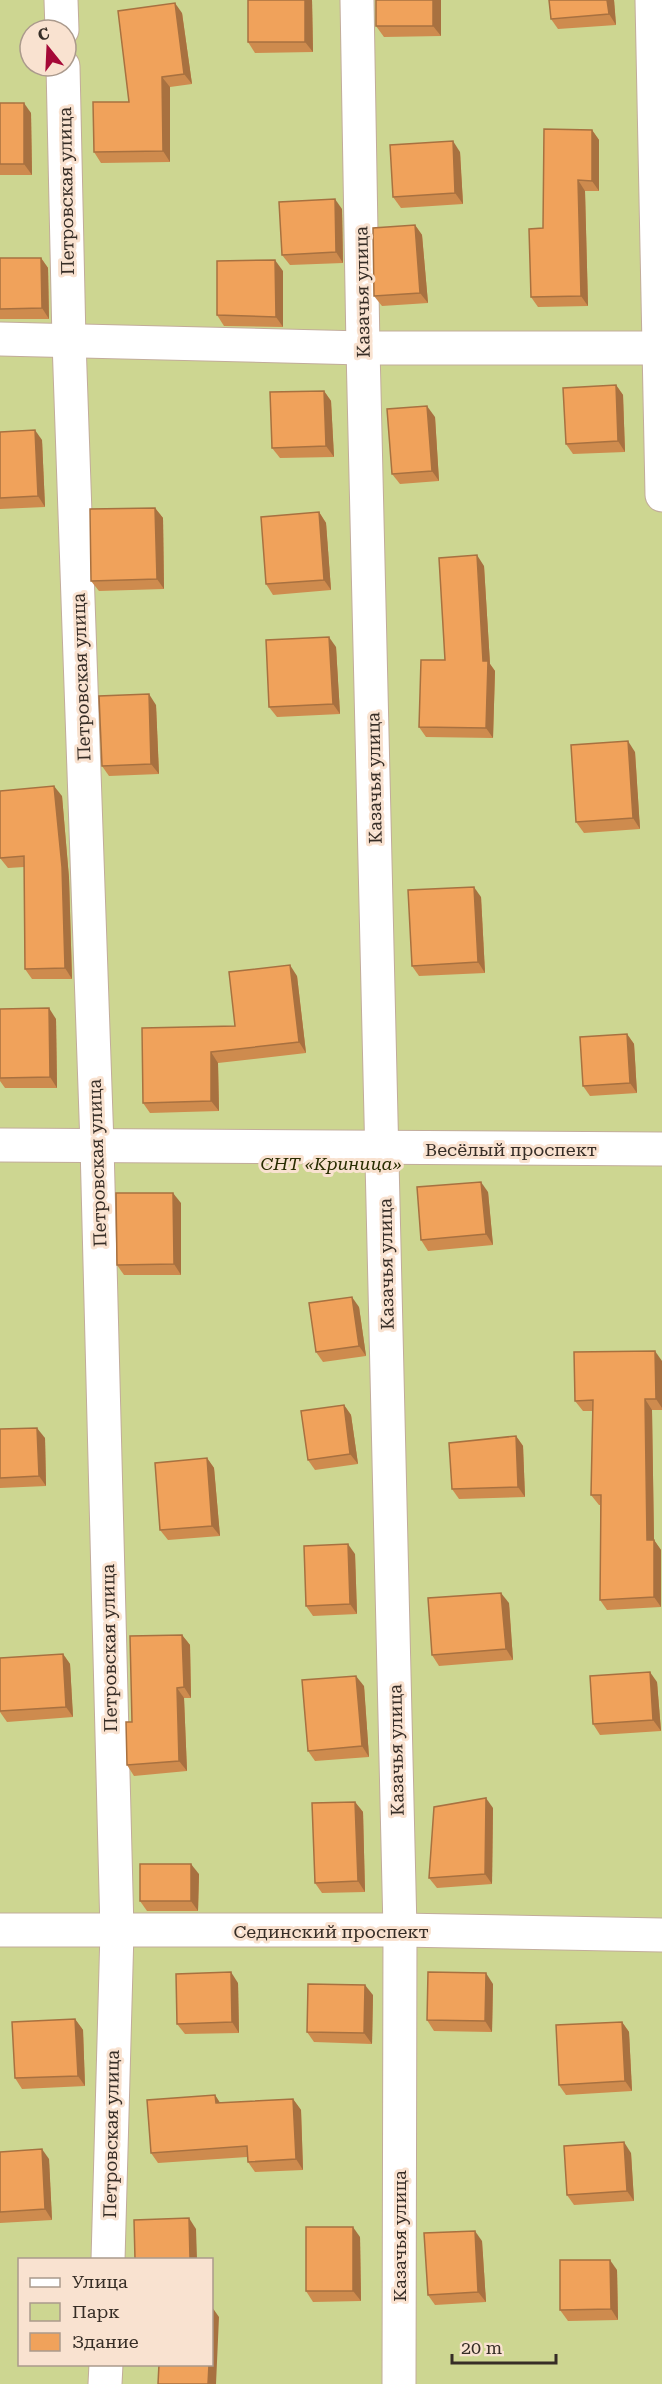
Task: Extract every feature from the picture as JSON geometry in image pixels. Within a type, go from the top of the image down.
[{"type":"street","points":[[62,0],[62,18]]},
{"type":"street","name":"Казачья улица","points":[[357,0],[400,1930],[399,2384]]},
{"type":"street","points":[[652,0],[662,495]]},
{"type":"street","name":"Петровская улица","points":[[63,78],[69,341],[97,1145],[117,1931],[108,2258]]},
{"type":"street","points":[[0,339],[363,348],[660,348]]},
{"type":"street","name":"Весёлый проспект","points":[[0,1145],[662,1149]]},
{"type":"street","name":"Сединский проспект","points":[[0,1930],[400,1930],[662,1935]]},
{"type":"street","points":[[105,2384],[106,2366]]},
{"type":"green space","name":"СНТ «Криница»","points":[[0,0],[662,0],[662,2384],[0,2384]]},
{"type":"building","points":[[248,0],[305,0],[305,42],[248,42]]},
{"type":"building","points":[[376,0],[433,0],[433,26],[376,26]]},
{"type":"building","points":[[549,0],[607,0],[609,14],[551,19]]},
{"type":"building","points":[[175,3],[184,74],[162,77],[163,151],[94,152],[93,102],[129,102],[118,11]]},
{"type":"building","points":[[0,103],[24,103],[24,164],[0,164]]},
{"type":"building","points":[[544,129],[592,130],[592,181],[578,180],[581,296],[531,297],[529,229],[543,228]]},
{"type":"building","points":[[453,141],[455,193],[393,197],[390,145]]},
{"type":"building","points":[[335,199],[336,252],[282,255],[279,202]]},
{"type":"building","points":[[415,225],[420,293],[374,296],[373,228]]},
{"type":"building","points":[[0,258],[41,258],[42,308],[0,309]]},
{"type":"building","points":[[275,260],[276,317],[217,315],[217,261]]},
{"type":"building","points":[[616,385],[618,441],[566,444],[563,388]]},
{"type":"building","points":[[324,391],[326,446],[272,448],[270,392]]},
{"type":"building","points":[[427,406],[432,471],[392,474],[387,409]]},
{"type":"building","points":[[35,430],[38,496],[0,498],[0,432]]},
{"type":"building","points":[[155,508],[157,579],[91,581],[90,509]]},
{"type":"building","points":[[319,512],[324,580],[266,584],[261,517]]},
{"type":"building","points":[[477,555],[483,661],[488,661],[486,728],[419,727],[421,660],[445,660],[439,558]]},
{"type":"building","points":[[329,637],[333,704],[269,707],[266,640]]},
{"type":"building","points":[[149,694],[151,764],[102,766],[99,696]]},
{"type":"building","points":[[628,741],[633,818],[576,822],[571,745]]},
{"type":"building","points":[[54,786],[62,867],[65,968],[25,969],[24,856],[0,858],[0,791]]},
{"type":"building","points":[[474,887],[478,962],[412,966],[408,890]]},
{"type":"building","points":[[290,965],[299,1042],[211,1052],[211,1101],[143,1103],[142,1028],[235,1026],[229,972]]},
{"type":"building","points":[[49,1008],[50,1077],[0,1078],[0,1009]]},
{"type":"building","points":[[627,1034],[630,1083],[583,1086],[580,1037]]},
{"type":"building","points":[[481,1182],[486,1234],[421,1240],[417,1187]]},
{"type":"building","points":[[116,1193],[173,1193],[174,1264],[117,1265]]},
{"type":"building","points":[[352,1297],[359,1346],[316,1352],[309,1303]]},
{"type":"building","points":[[655,1351],[656,1399],[645,1399],[647,1540],[654,1540],[654,1597],[600,1600],[601,1495],[591,1495],[593,1400],[575,1401],[574,1352]]},
{"type":"building","points":[[344,1405],[350,1454],[308,1460],[301,1411]]},
{"type":"building","points":[[37,1428],[39,1476],[0,1478],[0,1429]]},
{"type":"building","points":[[516,1436],[518,1487],[452,1489],[449,1443]]},
{"type":"building","points":[[207,1458],[212,1526],[160,1530],[155,1463]]},
{"type":"building","points":[[348,1544],[350,1604],[306,1606],[304,1546]]},
{"type":"building","points":[[501,1593],[506,1649],[432,1655],[428,1598]]},
{"type":"building","points":[[182,1635],[184,1687],[177,1688],[179,1761],[127,1765],[126,1722],[132,1722],[130,1636]]},
{"type":"building","points":[[63,1654],[66,1707],[0,1711],[0,1658]]},
{"type":"building","points":[[650,1672],[653,1720],[593,1724],[590,1676]]},
{"type":"building","points":[[356,1676],[362,1746],[308,1751],[302,1680]]},
{"type":"building","points":[[486,1798],[485,1874],[429,1878],[434,1807]]},
{"type":"building","points":[[355,1802],[358,1881],[315,1883],[312,1803]]},
{"type":"building","points":[[140,1864],[191,1864],[191,1901],[140,1901]]},
{"type":"building","points":[[231,1972],[232,2022],[177,2024],[176,1974]]},
{"type":"building","points":[[428,1972],[486,1973],[485,2021],[427,2020]]},
{"type":"building","points":[[308,1984],[365,1985],[364,2033],[307,2032]]},
{"type":"building","points":[[75,2019],[78,2076],[15,2078],[12,2022]]},
{"type":"building","points":[[622,2022],[625,2081],[559,2085],[556,2025]]},
{"type":"building","points":[[215,2095],[216,2103],[293,2099],[296,2159],[248,2162],[247,2146],[151,2153],[147,2100]]},
{"type":"building","points":[[624,2142],[627,2191],[567,2195],[564,2146]]},
{"type":"building","points":[[42,2149],[45,2209],[0,2212],[0,2152]]},
{"type":"building","points":[[189,2218],[190,2258],[135,2258],[134,2220]]},
{"type":"building","points":[[306,2227],[353,2227],[353,2291],[306,2291]]},
{"type":"building","points":[[475,2231],[478,2292],[428,2295],[424,2233]]},
{"type":"building","points":[[560,2260],[610,2260],[611,2309],[560,2310]]},
{"type":"building","points":[[159,2366],[209,2366],[208,2384],[158,2384]]}]
